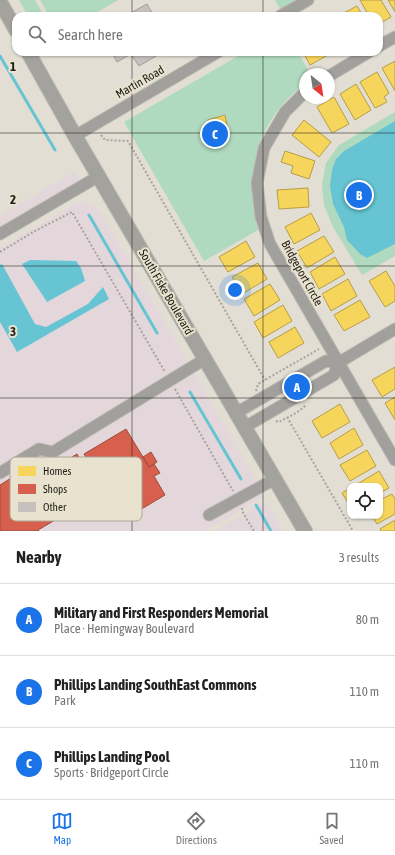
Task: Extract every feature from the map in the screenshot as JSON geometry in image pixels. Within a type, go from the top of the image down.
[{"type":"main road","points":[[0,2],[12,23]]},
{"type":"main road","name":"South Fiske Boulevard","points":[[30,56],[304,531]]},
{"type":"street","points":[[287,12],[308,0]]},
{"type":"street","points":[[383,44],[395,37]]},
{"type":"street","name":"Martin Road","points":[[75,136],[211,56]]},
{"type":"street","points":[[335,72],[362,56]]},
{"type":"street","name":"Bridgeport Circle","points":[[299,98],[285,112],[264,148],[257,183],[262,217],[270,244],[395,460]]},
{"type":"street","points":[[0,234],[99,176]]},
{"type":"street","points":[[236,413],[326,361],[338,363],[395,329]]},
{"type":"street","points":[[25,457],[39,449],[53,452],[205,359]]},
{"type":"street","points":[[245,428],[334,375],[338,363]]},
{"type":"street","points":[[0,472],[10,466]]},
{"type":"street","points":[[209,515],[275,479]]},
{"type":"path","points":[[101,135],[105,140],[128,141],[265,380]]},
{"type":"path","points":[[0,252],[35,231],[72,212],[167,377]]},
{"type":"path","points":[[255,392],[258,384],[319,349]]},
{"type":"path","points":[[172,385],[236,496]]},
{"type":"path","points":[[271,420],[279,422],[301,410],[305,405],[312,401]]},
{"type":"path","points":[[287,418],[353,531]]},
{"type":"path","points":[[240,503],[242,511],[254,531]]},
{"type":"shaded area","points":[[75,171],[80,181],[0,228],[0,216]]},
{"type":"shaded area","points":[[83,202],[92,205],[100,211],[265,496],[205,531],[0,531],[0,248],[75,204]]},
{"type":"shaded area","points":[[266,501],[283,531],[215,531]]},
{"type":"green space","points":[[19,0],[35,0],[42,12],[26,12]]},
{"type":"green space","points":[[40,0],[118,0],[98,12],[47,12]]},
{"type":"green space","points":[[275,0],[296,0],[280,9]]},
{"type":"green space","points":[[238,56],[300,56],[307,68],[299,68],[299,89],[275,114],[265,131],[258,149],[252,188],[258,230],[204,261],[124,122]]},
{"type":"green space","points":[[395,112],[395,256],[362,275],[333,227],[324,205],[322,185],[326,163],[339,145]]},
{"type":"water","points":[[395,121],[395,244],[367,258],[360,254],[347,240],[344,227],[333,204],[330,186],[332,170],[336,159],[344,151]]},
{"type":"water","points":[[30,260],[76,261],[81,268],[85,281],[47,302],[22,264]]},
{"type":"water","points":[[2,264],[35,324],[46,327],[88,304],[103,287],[109,299],[17,352],[0,322],[0,265]]},
{"type":"building: Homes","points":[[360,0],[381,0],[391,17],[383,22],[383,12],[367,12]]},
{"type":"building: Homes","points":[[388,0],[395,0],[395,12]]},
{"type":"building: Homes","points":[[357,6],[361,12],[346,12]]},
{"type":"building: Homes","points":[[305,56],[326,56],[310,65]]},
{"type":"building: Homes","points":[[395,61],[395,91],[382,68]]},
{"type":"building: Homes","points":[[377,72],[389,93],[384,97],[387,102],[375,108],[360,82]]},
{"type":"building: Homes","points":[[356,84],[371,110],[355,120],[340,94]]},
{"type":"building: Homes","points":[[335,99],[349,124],[332,133],[317,107],[322,104],[335,104]]},
{"type":"building: Homes","points":[[225,115],[228,131],[211,135],[208,120]]},
{"type":"building: Homes","points":[[304,120],[331,142],[319,157],[292,135]]},
{"type":"building: Homes","points":[[285,151],[315,161],[309,179],[291,173],[293,166],[281,162]]},
{"type":"building: Homes","points":[[308,188],[309,207],[279,209],[277,190]]},
{"type":"building: Homes","points":[[311,213],[320,230],[294,244],[285,227]]},
{"type":"building: Homes","points":[[324,236],[334,252],[307,268],[297,251]]},
{"type":"building: Homes","points":[[246,241],[255,257],[228,272],[219,257]]},
{"type":"building: Homes","points":[[335,257],[345,274],[319,289],[310,272]]},
{"type":"building: Homes","points":[[258,263],[267,279],[242,294],[232,277]]},
{"type":"building: Homes","points":[[386,271],[395,286],[395,301],[385,307],[369,281]]},
{"type":"building: Homes","points":[[348,279],[357,296],[331,311],[322,294]]},
{"type":"building: Homes","points":[[270,284],[280,300],[254,316],[244,299]]},
{"type":"building: Homes","points":[[360,300],[370,317],[344,331],[334,315]]},
{"type":"building: Homes","points":[[283,305],[292,321],[263,338],[254,322]]},
{"type":"building: Homes","points":[[295,327],[304,343],[278,358],[269,342]]},
{"type":"building: Homes","points":[[395,367],[395,389],[382,397],[372,380]]},
{"type":"building: Homes","points":[[395,397],[395,420],[385,403]]},
{"type":"building: Homes","points":[[340,404],[350,422],[322,438],[312,421]]},
{"type":"building: Homes","points":[[354,428],[363,445],[339,459],[330,443]]},
{"type":"building: Homes","points":[[367,450],[376,466],[350,481],[340,465]]},
{"type":"building: Homes","points":[[379,471],[389,488],[383,491],[383,483],[359,483]]},
{"type":"building: Homes","points":[[347,490],[347,501],[342,493]]},
{"type":"building: Homes","points":[[392,494],[395,499],[395,514],[377,524],[374,519],[383,519],[383,498]]},
{"type":"building: Homes","points":[[395,520],[395,531],[381,531],[380,529]]},
{"type":"building: Shops","points":[[126,429],[149,467],[154,464],[160,473],[154,476],[165,495],[142,509],[142,457],[86,457],[84,454]]},
{"type":"building: Shops","points":[[151,452],[157,462],[149,467],[143,457]]},
{"type":"building: Shops","points":[[77,454],[79,457],[72,457]]},
{"type":"building: Shops","points":[[10,479],[10,521],[53,521],[38,530],[39,531],[0,531],[0,485]]},
{"type":"building: Other","points":[[147,4],[152,12],[132,12]]},
{"type":"building: Other","points":[[114,56],[128,56],[117,62]]},
{"type":"building: Other","points":[[132,56],[156,56],[139,66]]},
{"type":"waterway","points":[[0,56],[55,150]]},
{"type":"waterway","points":[[89,215],[157,333]]},
{"type":"waterway","points":[[190,392],[241,479]]},
{"type":"waterway","points":[[256,505],[271,531]]},
{"type":"place","name":"Phillips Landing Pool","points":[[215,134]]},
{"type":"place","name":"Phillips Landing SouthEast Commons","points":[[359,195]]},
{"type":"place","name":"Military and First Responders Memorial","points":[[297,387]]}]
